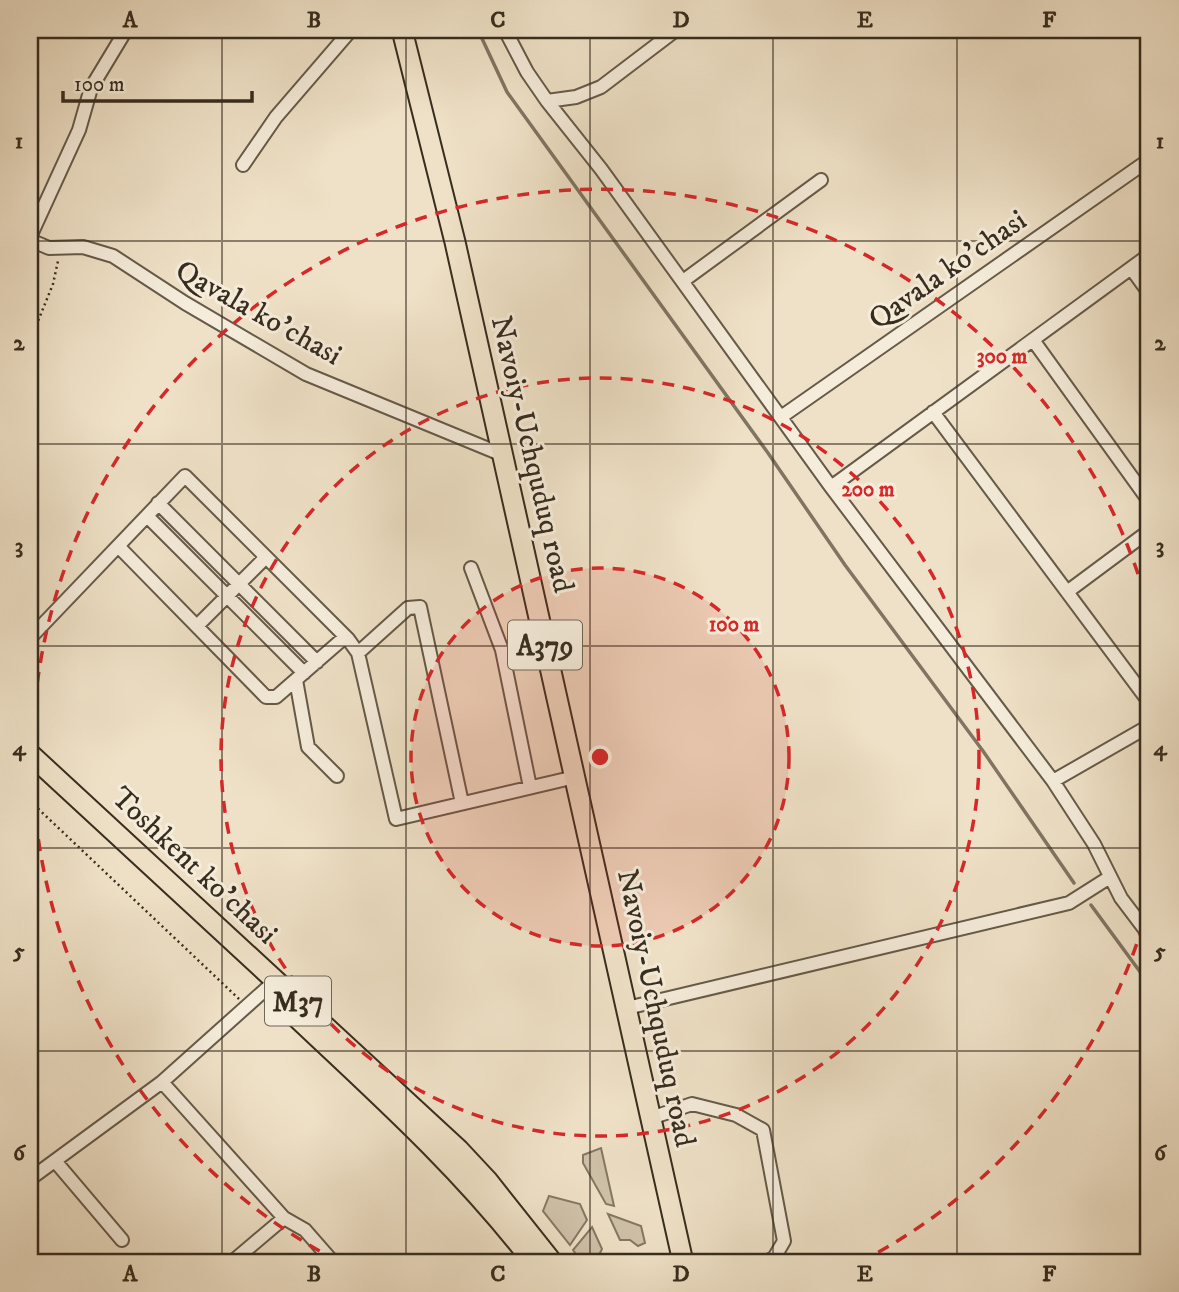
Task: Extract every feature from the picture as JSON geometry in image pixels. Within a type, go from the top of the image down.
[{"type":"highway","name":"Navoiy-Uchquduq road","points":[[402,30],[503,455],[683,1262]]},
{"type":"highway","name":"Toshkent ko'chasi","points":[[30,754],[271,985],[428,1142],[500,1218],[533,1262]]},
{"type":"highway","name":"Toshkent ko'chasi","points":[[30,773],[459,1150],[487,1180],[552,1262]]},
{"type":"street","name":"Qavala ko'chasi","points":[[126,30],[91,88],[79,130],[30,238],[49,248],[83,247],[113,256],[185,303],[306,374],[503,455]]},
{"type":"street","points":[[243,165],[276,117],[351,30]]},
{"type":"street","points":[[505,30],[527,72],[547,101],[601,169],[831,486],[1053,781],[1094,844],[1121,898],[1149,935]]},
{"type":"street","points":[[547,101],[576,97],[601,87],[676,30]]},
{"type":"street","name":"Qavala ko'chasi","points":[[781,417],[1143,164]]},
{"type":"street","points":[[683,281],[821,180]]},
{"type":"street","points":[[831,486],[1149,256]]},
{"type":"street","points":[[1131,268],[1149,293]]},
{"type":"street","points":[[1033,340],[1149,501]]},
{"type":"street","points":[[933,412],[1149,702]]},
{"type":"street","points":[[30,638],[185,476],[358,653],[396,819],[575,777]]},
{"type":"street","points":[[158,503],[317,662]]},
{"type":"street","points":[[147,516],[227,596],[300,676],[308,747],[337,776]]},
{"type":"street","points":[[1067,592],[1149,531]]},
{"type":"street","points":[[118,546],[266,697],[276,697],[345,637]]},
{"type":"street","points":[[197,626],[266,557]]},
{"type":"street","points":[[471,568],[502,650],[530,787]]},
{"type":"street","points":[[358,653],[408,608],[420,607],[462,803]]},
{"type":"street","points":[[1053,781],[1149,726]]},
{"type":"street","points":[[627,1008],[1069,903],[1110,877]]},
{"type":"street","points":[[30,1179],[162,1083],[271,985]]},
{"type":"street","points":[[162,1083],[285,1218],[305,1230],[333,1262]]},
{"type":"street","points":[[651,1118],[692,1104],[736,1115],[763,1130],[784,1241],[774,1258],[766,1262]]},
{"type":"street","points":[[55,1161],[122,1240]]},
{"type":"street","points":[[232,1262],[285,1218]]},
{"type":"path","points":[[30,341],[53,284],[61,248]]},
{"type":"path","points":[[30,801],[247,1006]]},
{"type":"shaded area","points":[[601,1148],[614,1206],[606,1204],[583,1163],[583,1155]]},
{"type":"shaded area","points":[[549,1196],[580,1204],[587,1220],[570,1245],[543,1211]]},
{"type":"shaded area","points":[[608,1214],[641,1226],[645,1243],[638,1246],[630,1240],[620,1240]]},
{"type":"shaded area","points":[[592,1227],[602,1249],[598,1262],[582,1262],[573,1250]]},
{"type":"waterway","points":[[478,30],[507,92],[768,453],[845,565],[983,751],[1074,883]]},
{"type":"waterway","points":[[1091,905],[1149,984]]}]
